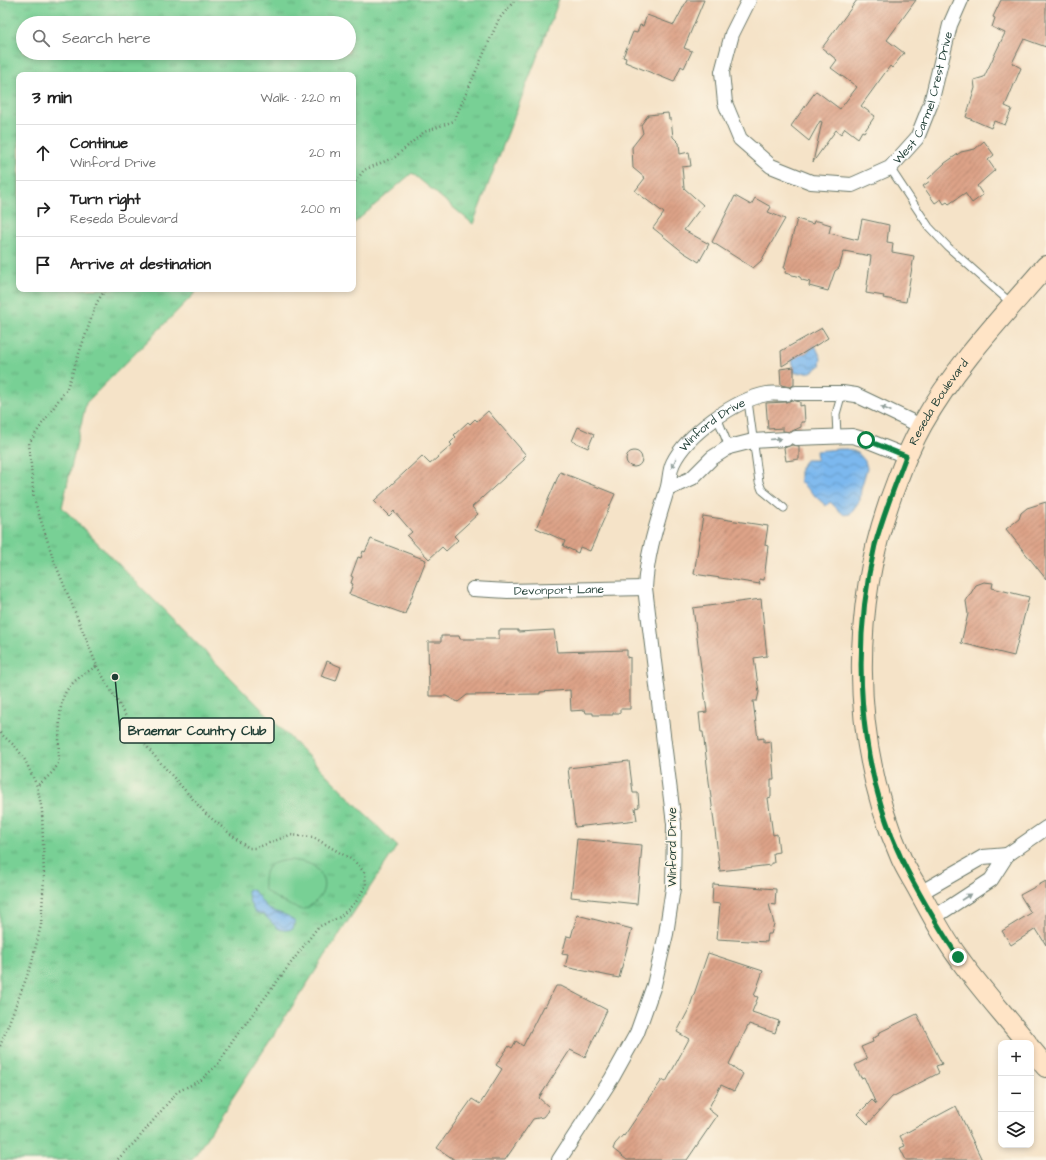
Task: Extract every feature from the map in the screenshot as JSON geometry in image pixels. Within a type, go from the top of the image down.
[{"type":"main road","name":"Reseda Boulevard","points":[[1024,1040],[958,957],[933,918],[902,860],[889,828],[879,796],[869,747],[861,668],[863,627],[875,545],[906,456],[921,426],[966,358],[1046,266]]},
{"type":"main road","points":[[1034,1053],[1046,1068]]},
{"type":"street","name":"West Carmel Crest Drive","points":[[750,0],[732,34],[722,72],[725,103],[740,139],[771,166],[811,182],[852,185],[890,168],[917,138],[931,103],[950,25],[961,0]]},
{"type":"street","name":"Winford Drive","points":[[559,1160],[612,1078],[636,1033],[654,985],[666,934],[673,888],[674,824],[645,588],[646,565],[654,531],[668,489],[672,463],[691,439],[717,417],[748,401],[767,394],[842,393],[856,396],[921,426]]},
{"type":"street","name":"Winford Drive","points":[[668,489],[692,478],[712,458],[729,447],[753,441],[837,436],[866,440],[906,456]]},
{"type":"street","name":"Devonport Lane","points":[[472,589],[508,591],[645,588]]},
{"type":"street","points":[[933,918],[991,880],[1007,855],[1046,828]]},
{"type":"street","points":[[920,893],[983,857],[1007,855]]},
{"type":"lane","points":[[890,168],[929,227],[948,247],[1013,305]]},
{"type":"lane","points":[[837,436],[836,414],[842,393]]},
{"type":"lane","points":[[748,401],[758,482],[762,490],[784,508]]},
{"type":"lane","points":[[717,417],[729,447]]},
{"type":"path","points":[[356,181],[364,170],[395,157],[424,132],[454,121],[499,19],[515,0]]},
{"type":"path","points":[[104,292],[97,302],[67,388],[29,442],[34,500],[53,558],[97,666],[128,720],[151,752],[206,813],[240,842],[249,848],[256,848],[290,836],[313,837],[354,862],[365,873],[366,885],[356,902],[340,916],[318,926],[234,1039],[219,1063],[201,1080],[177,1092],[138,1140],[117,1160]]},
{"type":"path","points":[[37,786],[53,771],[58,763],[60,705],[66,691],[77,677],[97,666]]},
{"type":"path","points":[[0,733],[16,747],[25,760],[37,786],[42,810],[44,870],[41,925],[31,966],[0,1046]]},
{"type":"green space","points":[[0,0],[559,0],[473,224],[412,173],[356,221],[356,72],[16,72],[16,292],[196,292],[86,403],[62,507],[397,846],[192,1160],[0,1160]]},
{"type":"green space","points":[[289,860],[310,864],[316,868],[323,881],[324,887],[319,898],[303,910],[282,902],[264,889],[265,875],[268,867],[272,864]]},
{"type":"water","points":[[813,345],[815,345],[821,358],[820,366],[811,372],[795,373],[791,355],[801,350],[804,354],[814,347]]},
{"type":"water","points":[[848,449],[858,453],[865,461],[867,468],[861,489],[860,500],[850,514],[844,515],[830,502],[826,506],[800,482],[800,468],[806,460],[817,460],[816,451]]},
{"type":"water","points":[[249,889],[254,891],[268,909],[288,916],[295,922],[293,929],[283,930],[277,928],[264,915],[254,911],[250,903],[247,890]]},
{"type":"building","points":[[687,0],[704,0],[684,48],[692,51],[684,68],[681,66],[674,82],[625,62],[626,58],[623,57],[633,32],[637,33],[640,25],[643,26],[647,15],[674,25]]},
{"type":"building","points":[[857,0],[916,0],[887,40],[904,53],[892,68],[890,66],[861,106],[875,116],[864,132],[862,131],[858,138],[845,128],[841,134],[836,130],[813,162],[822,122],[820,121],[809,141],[791,126],[816,91],[840,109],[857,87],[831,68],[837,60],[822,48]]},
{"type":"building","points":[[1001,0],[1046,0],[1046,47],[1024,39],[1012,63],[1021,68],[1005,106],[1012,109],[1005,125],[994,121],[991,128],[966,117],[975,88],[974,80],[984,77],[1005,33],[992,27],[995,18],[993,17]]},
{"type":"building","points":[[668,113],[669,119],[671,119],[673,137],[679,143],[680,154],[689,152],[691,166],[682,167],[684,188],[703,205],[684,230],[709,244],[699,262],[683,252],[653,228],[664,213],[635,191],[645,178],[633,168],[632,147],[643,133],[641,125],[648,115]]},
{"type":"building","points":[[984,141],[994,155],[988,160],[995,170],[977,186],[983,195],[972,203],[965,193],[949,204],[947,202],[944,204],[941,199],[935,203],[923,186],[930,181],[928,179],[945,163],[961,152],[975,149]]},
{"type":"building","points":[[735,196],[751,205],[755,198],[771,207],[768,212],[785,219],[761,261],[753,268],[712,242]]},
{"type":"building","points":[[797,219],[813,224],[814,221],[818,221],[831,225],[829,233],[858,240],[862,219],[889,225],[887,242],[893,243],[892,252],[914,256],[906,302],[866,293],[871,256],[844,251],[839,268],[835,271],[828,291],[809,286],[810,282],[802,280],[800,277],[785,273],[786,268],[784,268]]},
{"type":"building","points":[[822,328],[828,338],[782,366],[781,351]]},
{"type":"building","points":[[794,367],[794,385],[790,387],[781,385],[780,369]]},
{"type":"building","points":[[792,400],[800,402],[800,406],[804,405],[805,422],[801,422],[801,427],[790,432],[783,431],[783,428],[768,429],[766,403],[786,402]]},
{"type":"building","points":[[488,411],[526,455],[523,458],[525,459],[472,507],[478,514],[454,536],[458,540],[446,551],[442,547],[429,559],[407,536],[412,532],[394,511],[389,516],[374,501],[422,456],[430,464],[452,445],[450,443],[456,437],[454,435],[468,422],[470,424],[475,419],[477,421]]},
{"type":"building","points":[[578,427],[594,434],[588,448],[572,441]]},
{"type":"building","points":[[792,445],[799,446],[799,459],[786,461],[784,448]]},
{"type":"building","points":[[631,451],[637,451],[642,456],[640,465],[637,467],[631,467],[626,462],[626,456]]},
{"type":"building","points":[[560,472],[615,494],[590,551],[580,547],[578,553],[563,546],[565,541],[536,528]]},
{"type":"building","points":[[1046,502],[1046,579],[1006,529],[1019,519],[1021,513],[1027,508]]},
{"type":"building","points":[[703,516],[768,526],[765,545],[768,546],[764,580],[759,579],[760,584],[694,574]]},
{"type":"building","points":[[371,539],[426,560],[405,614],[349,594],[353,584],[351,583],[353,577],[351,576],[358,557],[361,558],[363,551],[365,552]]},
{"type":"building","points":[[984,582],[993,583],[992,588],[1029,597],[1014,656],[961,643],[968,614],[966,601],[976,585]]},
{"type":"building","points":[[761,599],[767,656],[754,658],[759,692],[757,701],[753,701],[758,739],[764,738],[764,742],[771,741],[774,779],[771,779],[771,797],[768,798],[773,835],[777,834],[779,852],[773,853],[774,863],[771,863],[771,865],[720,871],[703,732],[701,732],[699,713],[707,712],[693,608]]},
{"type":"building","points":[[499,630],[518,630],[518,632],[554,630],[557,652],[627,650],[627,658],[630,657],[630,709],[620,709],[620,713],[613,713],[613,715],[593,715],[593,713],[586,713],[585,710],[571,711],[570,690],[540,692],[540,694],[467,695],[458,702],[446,696],[429,696],[428,642],[441,642],[441,636],[459,636],[460,639],[499,639]]},
{"type":"building","points":[[327,661],[341,667],[336,681],[321,676]]},
{"type":"building","points":[[629,761],[633,793],[638,793],[639,807],[635,808],[637,820],[575,827],[568,768]]},
{"type":"building","points":[[577,839],[642,845],[637,904],[571,897]]},
{"type":"building","points":[[1046,881],[1046,945],[1036,929],[1011,945],[1002,931],[1031,913],[1020,895]]},
{"type":"building","points":[[713,884],[776,889],[775,905],[769,904],[774,924],[771,934],[768,934],[767,942],[717,939],[720,904],[712,903]]},
{"type":"building","points":[[577,915],[632,929],[619,978],[565,967],[568,955],[562,954],[567,936],[571,937]]},
{"type":"building","points":[[708,953],[763,971],[754,996],[758,997],[752,1012],[779,1021],[775,1033],[749,1024],[729,1064],[743,1074],[734,1091],[721,1085],[708,1109],[717,1116],[687,1160],[627,1160],[613,1149],[615,1144],[623,1135],[624,1136],[662,1080],[666,1082],[689,1039],[677,1032],[689,1009]]},
{"type":"building","points":[[556,986],[561,986],[607,1010],[585,1057],[570,1050],[539,1098],[549,1107],[547,1112],[543,1117],[533,1119],[505,1160],[455,1160],[437,1148],[472,1099],[480,1104],[502,1069],[496,1065],[509,1046],[512,1048],[516,1041],[523,1046],[543,1006],[545,1007]]},
{"type":"building","points":[[917,1014],[942,1064],[936,1066],[939,1073],[892,1097],[868,1124],[858,1114],[872,1100],[876,1104],[864,1077],[861,1078],[855,1065],[867,1059],[861,1047],[873,1042],[872,1039],[879,1035],[878,1033]]},
{"type":"building","points":[[956,1106],[982,1160],[906,1160],[900,1148],[905,1146],[900,1136]]},
{"type":"place","name":"Braemar Country Club","points":[[115,677]]},
{"type":"route","points":[[866,440],[906,456],[875,545],[863,627],[861,668],[865,718],[871,762],[879,796],[889,828],[902,860],[933,918],[958,957]]}]
